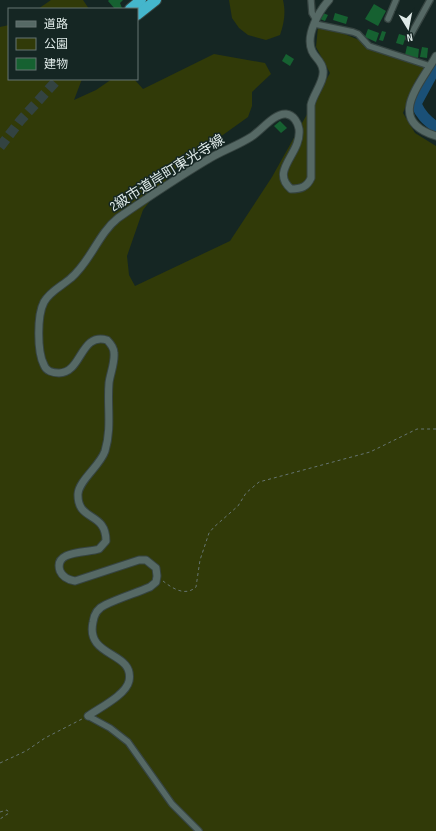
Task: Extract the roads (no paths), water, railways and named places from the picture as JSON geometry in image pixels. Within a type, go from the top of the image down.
[{"type":"highway","points":[[131,8],[141,0]]},
{"type":"highway","points":[[137,8],[148,0]]},
{"type":"highway","points":[[138,14],[156,0]]},
{"type":"street","points":[[310,0],[315,21]]},
{"type":"street","points":[[315,21],[319,10],[329,0]]},
{"type":"street","points":[[388,19],[396,0]]},
{"type":"street","points":[[408,38],[430,0]]},
{"type":"street","points":[[315,21],[353,32],[358,34],[369,46],[430,66]]},
{"type":"street","name":"2級市道岸町東光寺線","points":[[88,716],[118,696],[129,681],[126,665],[119,659],[102,650],[95,643],[92,627],[97,611],[104,605],[150,587],[156,579],[156,568],[152,564],[139,560],[75,581],[69,580],[60,571],[60,566],[65,556],[70,553],[99,549],[106,540],[105,528],[98,520],[87,515],[82,508],[78,495],[80,487],[100,462],[105,451],[109,432],[109,384],[114,352],[107,340],[102,338],[95,339],[89,342],[71,368],[66,372],[51,372],[44,367],[41,358],[39,324],[43,303],[49,295],[72,277],[85,262],[107,226],[209,159],[259,132],[279,115],[286,114],[292,116],[297,122],[299,139],[296,149],[283,169],[282,176],[286,184],[291,189],[301,189],[308,184],[311,178],[310,105],[313,95],[323,75],[321,62],[312,51],[311,43],[315,21]]},
{"type":"street","points":[[436,56],[412,95],[409,104],[409,112],[412,121],[424,132],[436,136]]},
{"type":"street","points":[[88,716],[110,728],[128,742],[172,804],[199,831]]},
{"type":"waterway","points":[[436,67],[416,104],[424,117],[436,127]]},
{"type":"tunnel","points":[[0,147],[20,121],[57,80]]}]
